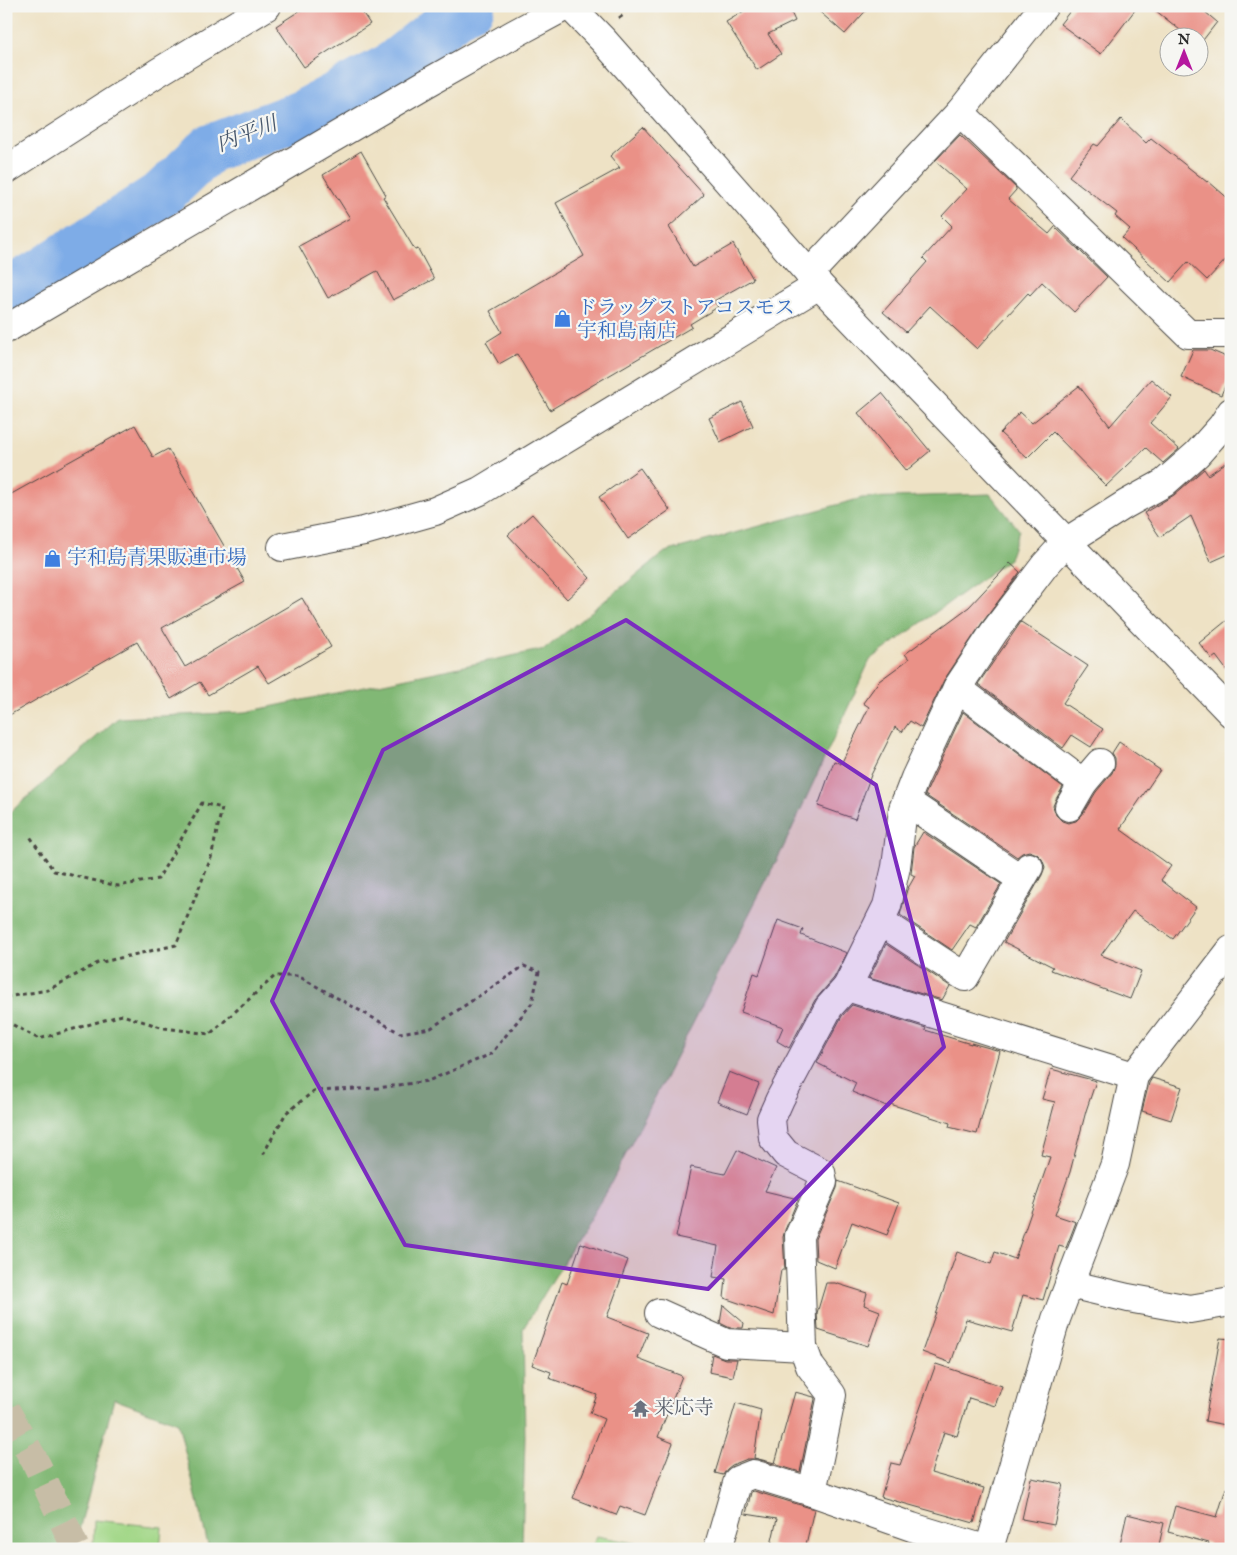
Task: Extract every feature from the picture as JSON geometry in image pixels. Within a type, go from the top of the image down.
[{"type":"street","points":[[6,170],[267,6]]},
{"type":"street","points":[[6,329],[427,83],[568,6],[604,42],[814,279],[1231,713]]},
{"type":"street","points":[[282,547],[364,531],[435,511],[480,491],[814,279],[960,112],[1044,6]]},
{"type":"street","points":[[960,112],[1188,334],[1231,334]]},
{"type":"street","points":[[812,1492],[832,1395],[810,1366],[803,1347],[799,1236],[824,1182],[821,1172],[786,1154],[773,1138],[771,1120],[830,1007],[847,987],[887,906],[896,866],[903,809],[956,688],[994,632],[1045,565],[1066,542],[1126,504],[1164,483],[1197,454],[1222,426],[1231,412]]},
{"type":"street","points":[[956,688],[1092,773],[1069,806]]},
{"type":"street","points":[[880,921],[965,977],[1025,873],[906,801]]},
{"type":"street","points":[[989,1549],[1056,1319],[1115,1164],[1134,1076],[1231,950]]},
{"type":"street","points":[[847,987],[1134,1076]]},
{"type":"street","points":[[1069,1284],[1128,1298],[1190,1309],[1231,1302]]},
{"type":"street","points":[[659,1313],[726,1343],[803,1347]]},
{"type":"street","points":[[718,1549],[738,1480],[753,1474],[812,1492],[912,1527],[986,1549]]},
{"type":"path","points":[[6,997],[48,990],[98,963],[176,945],[211,858],[222,808],[202,802],[158,878],[118,886],[54,870],[29,834]]},
{"type":"path","points":[[6,1021],[39,1039],[122,1015],[164,1028],[210,1034],[275,976],[298,976],[400,1033],[432,1028],[524,966],[539,972],[532,1004],[490,1054],[428,1081],[378,1088],[314,1091],[286,1113],[262,1156]]},
{"type":"highlighted area","points":[[626,620],[876,785],[944,1047],[708,1289],[405,1245],[272,1001],[383,750]]},
{"type":"green space","points":[[990,494],[1019,530],[1009,559],[870,660],[783,848],[609,1187],[523,1329],[525,1437],[522,1549],[209,1549],[178,1423],[114,1399],[74,1549],[6,1549],[6,816],[118,718],[246,712],[545,649],[665,552],[862,498]]},
{"type":"green space","points":[[94,1520],[162,1527],[160,1549],[93,1549]]},
{"type":"green space","points":[[597,1536],[664,1549],[591,1549]]},
{"type":"building","points":[[307,6],[358,6],[370,24],[304,67],[276,26]]},
{"type":"building","points":[[752,6],[788,6],[795,21],[768,34],[781,54],[757,70],[726,22]]},
{"type":"building","points":[[813,6],[870,6],[845,34]]},
{"type":"building","points":[[1074,6],[1138,6],[1101,54],[1060,24]]},
{"type":"building","points":[[1150,6],[1198,6],[1217,22],[1210,31],[1210,28],[1178,28]]},
{"type":"building","points":[[1121,119],[1146,143],[1151,138],[1231,201],[1231,254],[1207,280],[1188,262],[1170,282],[1122,238],[1130,229],[1115,216],[1117,213],[1069,176],[1094,144],[1098,146]]},
{"type":"building","points":[[643,127],[704,195],[669,227],[693,267],[733,244],[753,279],[714,301],[718,307],[690,324],[692,327],[550,410],[517,354],[499,364],[486,342],[502,332],[490,311],[584,256],[556,203],[620,168],[610,156]]},
{"type":"building","points":[[960,135],[1016,188],[1008,199],[1049,234],[1055,227],[1107,277],[1074,312],[1042,282],[1030,295],[1028,293],[977,349],[930,306],[906,332],[883,312],[927,262],[923,258],[952,226],[942,216],[967,189],[935,161]]},
{"type":"building","points":[[361,151],[386,195],[383,197],[415,250],[418,249],[434,279],[393,300],[377,271],[328,298],[299,246],[350,218],[323,175]]},
{"type":"building","points":[[1193,350],[1210,350],[1231,359],[1231,373],[1221,395],[1181,377]]},
{"type":"building","points":[[1151,379],[1172,397],[1150,423],[1179,449],[1163,463],[1146,448],[1106,486],[1053,432],[1027,458],[1000,433],[1020,412],[1032,423],[1079,386],[1110,426]]},
{"type":"building","points":[[882,393],[930,451],[906,471],[858,413]]},
{"type":"building","points":[[742,402],[753,426],[720,442],[709,418]]},
{"type":"building","points":[[135,425],[153,457],[168,449],[245,582],[162,628],[185,667],[302,598],[331,647],[269,683],[258,666],[208,695],[200,682],[171,699],[137,642],[6,717],[6,497]]},
{"type":"building","points":[[1231,459],[1231,553],[1211,562],[1191,516],[1160,537],[1144,513],[1174,495],[1204,469],[1208,475]]},
{"type":"building","points":[[640,468],[670,510],[628,539],[599,497]]},
{"type":"building","points":[[532,514],[590,578],[567,599],[508,535]]},
{"type":"building","points":[[1010,563],[1020,572],[982,623],[944,680],[921,728],[910,721],[902,732],[895,727],[871,775],[855,819],[818,806],[834,761],[841,764],[869,707],[863,703],[879,681],[909,659],[905,654],[969,607]]},
{"type":"building","points":[[1231,617],[1231,676],[1216,656],[1212,659],[1199,643]]},
{"type":"building","points":[[1021,622],[1088,666],[1063,703],[1103,729],[1091,747],[1072,735],[1063,748],[978,684]]},
{"type":"building","points":[[963,712],[1063,787],[1053,806],[1056,815],[1062,821],[1068,823],[1076,821],[1082,815],[1096,792],[1112,773],[1115,758],[1112,753],[1119,742],[1160,770],[1120,829],[1171,866],[1161,880],[1196,907],[1173,939],[1133,911],[1101,955],[1141,971],[1130,999],[1051,970],[1053,967],[1004,942],[1045,867],[1042,859],[1037,854],[1029,851],[1017,857],[925,795]]},
{"type":"building","points":[[923,832],[1001,884],[976,927],[970,924],[952,950],[900,915],[907,890],[915,876],[911,874],[914,847]]},
{"type":"building","points":[[778,920],[803,929],[801,935],[847,953],[834,978],[815,1000],[789,1048],[777,1041],[783,1027],[741,1012],[754,973],[759,975]]},
{"type":"building","points":[[886,944],[950,986],[942,1000],[869,978]]},
{"type":"building","points":[[852,1005],[926,1028],[925,1030],[1000,1051],[977,1134],[949,1127],[950,1123],[890,1104],[889,1107],[852,1092],[856,1083],[817,1063],[842,1016]]},
{"type":"building","points":[[1051,1069],[1096,1081],[1070,1172],[1055,1215],[1076,1222],[1066,1248],[1059,1246],[1043,1300],[1023,1295],[1012,1332],[966,1319],[951,1363],[922,1352],[957,1252],[991,1264],[995,1252],[1015,1259],[1050,1157],[1041,1155],[1055,1102],[1042,1099]]},
{"type":"building","points":[[729,1072],[759,1084],[747,1114],[717,1102]]},
{"type":"building","points":[[1152,1078],[1182,1087],[1171,1120],[1142,1111]]},
{"type":"building","points":[[737,1150],[776,1168],[765,1191],[798,1199],[783,1237],[785,1270],[781,1270],[774,1315],[724,1298],[726,1279],[713,1277],[718,1246],[676,1237],[691,1167],[725,1174]]},
{"type":"building","points":[[838,1181],[899,1203],[887,1235],[852,1222],[835,1268],[816,1260],[815,1239],[837,1188]]},
{"type":"building","points":[[581,1243],[628,1260],[607,1317],[648,1333],[638,1359],[682,1376],[658,1437],[673,1443],[645,1515],[620,1506],[616,1515],[573,1498],[604,1419],[590,1413],[597,1395],[549,1378],[551,1372],[532,1365],[562,1282],[567,1284]]},
{"type":"building","points":[[826,1283],[835,1283],[867,1293],[864,1305],[880,1311],[868,1346],[818,1330],[817,1313]]},
{"type":"building","points":[[723,1305],[744,1323],[743,1328],[730,1328],[720,1323]]},
{"type":"building","points":[[1220,1338],[1231,1339],[1231,1426],[1205,1421]]},
{"type":"building","points":[[712,1354],[725,1359],[737,1359],[733,1377],[709,1372]]},
{"type":"building","points":[[936,1364],[1002,1386],[995,1406],[969,1398],[957,1436],[944,1432],[931,1473],[984,1488],[974,1523],[881,1497],[891,1463],[900,1465]]},
{"type":"building","points":[[795,1392],[814,1397],[815,1399],[800,1472],[757,1459],[747,1459],[732,1465],[723,1475],[715,1473],[736,1403],[761,1410],[754,1458],[775,1463]]},
{"type":"building","points":[[1031,1478],[1063,1484],[1054,1525],[1022,1519]]},
{"type":"building","points":[[1226,1488],[1231,1489],[1231,1549],[1207,1549],[1209,1543],[1168,1532],[1175,1506],[1217,1517]]},
{"type":"building","points":[[754,1491],[814,1509],[805,1549],[786,1549],[771,1545],[777,1519],[746,1514],[751,1492]]},
{"type":"building","points":[[1127,1514],[1164,1523],[1158,1549],[1119,1549]]},
{"type":"waterway","name":"内平川","points":[[6,292],[38,274],[162,194],[209,149],[304,113],[390,67],[462,10],[471,6]]},
{"type":"tunnel","points":[[6,1410],[37,1465],[76,1549]]},
{"type":"place","name":"ドラッグストアコスモス 宇和島南店","points":[[563,319]]},
{"type":"place","name":"宇和島青果販連市場","points":[[53,558]]},
{"type":"place","name":"来応寺","points":[[640,1408]]}]
